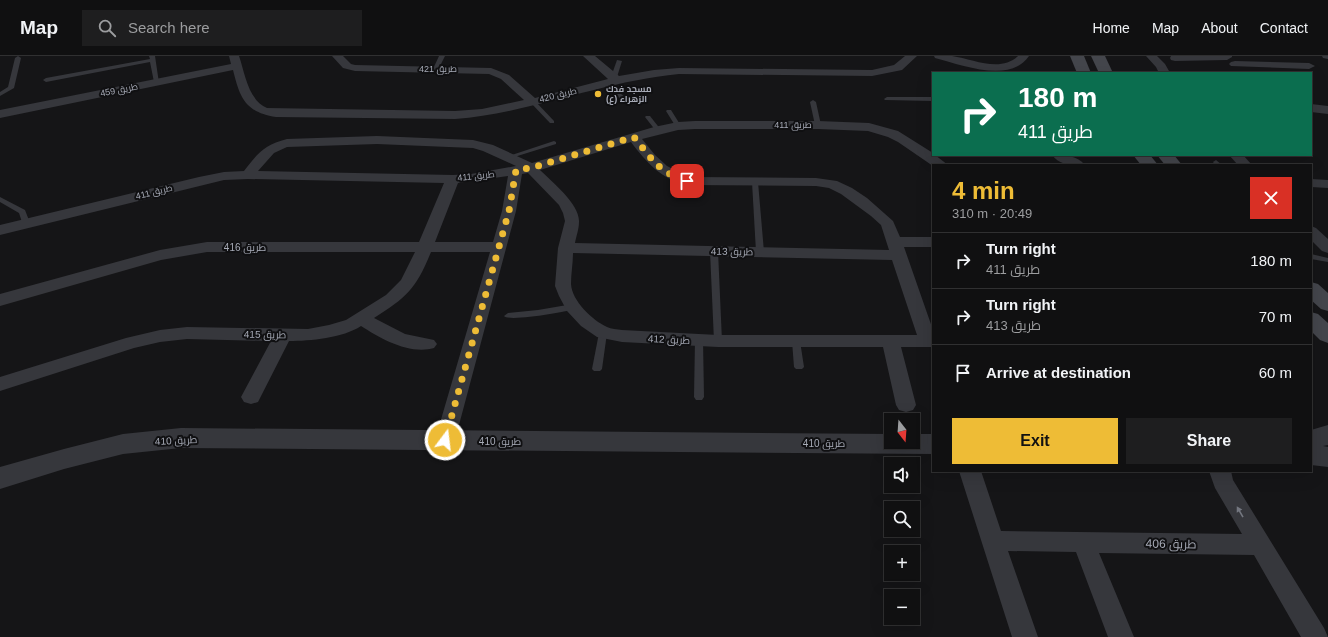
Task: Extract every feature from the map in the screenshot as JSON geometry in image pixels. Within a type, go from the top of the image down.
[{"type":"main road","points":[[1077,56],[1084,72]]},
{"type":"main road","points":[[1098,56],[1106,72]]},
{"type":"main road","points":[[1141,156],[1149,164]]},
{"type":"main road","points":[[1165,156],[1173,164]]},
{"type":"main road","points":[[1312,290],[1328,304]]},
{"type":"main road","points":[[1312,320],[1328,336]]},
{"type":"street","name":"طريق 421","points":[[337,56],[347,66],[355,68],[490,71],[505,77],[533,102]]},
{"type":"street","points":[[588,56],[612,80]]},
{"type":"street","name":"طريق 420","points":[[236,61],[248,97],[256,107],[265,111],[276,113],[468,114],[533,102],[612,80],[679,67],[872,73],[898,68],[912,56]]},
{"type":"street","points":[[939,56],[964,63],[991,67],[1007,67],[1018,63],[1024,56]]},
{"type":"street","points":[[1151,56],[1161,66],[1163,71]]},
{"type":"street","points":[[1175,58],[1229,59],[1309,66]]},
{"type":"street","points":[[1229,59],[1246,72]]},
{"type":"street","name":"طريق 459","points":[[0,114],[157,82],[236,61]]},
{"type":"street","points":[[1312,108],[1328,110]]},
{"type":"street","points":[[377,140],[391,114]]},
{"type":"street","name":"طريق 411","points":[[0,230],[224,176],[248,175],[453,179],[490,176],[519,165],[678,126],[856,125],[881,130],[903,139],[940,164]]},
{"type":"street","points":[[634,137],[658,168],[673,177],[687,181],[816,182],[830,184],[844,189],[880,216],[888,224],[931,341]]},
{"type":"street","points":[[248,175],[267,151],[281,144],[377,140],[482,145],[519,165],[509,211],[445,440]]},
{"type":"street","points":[[1061,156],[1076,164]]},
{"type":"street","points":[[1237,156],[1244,164]]},
{"type":"street","name":"طريق 412","points":[[519,165],[565,204],[570,212],[572,221],[566,248],[563,286],[566,296],[573,307],[587,322],[603,333],[622,336],[718,341],[931,341]]},
{"type":"street","name":"طريق 415","points":[[0,384],[132,342],[160,336],[187,333],[308,335],[341,328],[362,319],[392,299],[404,287],[413,274],[453,179]]},
{"type":"street","points":[[1312,183],[1328,184]]},
{"type":"street","points":[[1312,232],[1328,248]]},
{"type":"street","name":"طريق 413","points":[[566,248],[760,252],[896,248],[932,242]]},
{"type":"street","name":"طريق 416","points":[[0,300],[160,255],[191,249],[222,246],[498,248]]},
{"type":"street","points":[[362,319],[392,337],[409,342],[428,344]]},
{"type":"street","points":[[251,397],[283,335]]},
{"type":"street","points":[[891,342],[906,404]]},
{"type":"street","points":[[1312,440],[1328,435]]},
{"type":"street","name":"طريق 410","points":[[0,478],[64,459],[123,444],[181,438],[932,444]]},
{"type":"street","points":[[1312,455],[1328,457]]},
{"type":"street","points":[[970,472],[1025,637]]},
{"type":"street","points":[[1220,472],[1224,482],[1260,545],[1315,637]]},
{"type":"street","name":"طريق 406","points":[[993,541],[1260,545]]},
{"type":"street","points":[[1083,542],[1121,637]]},
{"type":"lane","points":[[436,69],[442,56]]},
{"type":"lane","points":[[0,94],[11,88],[18,58]]},
{"type":"lane","points":[[46,80],[153,58],[157,82]]},
{"type":"lane","points":[[619,61],[612,80],[626,100]]},
{"type":"lane","points":[[887,99],[932,99]]},
{"type":"lane","points":[[533,102],[552,122]]},
{"type":"lane","points":[[812,102],[818,125]]},
{"type":"lane","points":[[669,111],[678,126]]},
{"type":"lane","points":[[648,117],[658,130]]},
{"type":"lane","points":[[519,165],[554,143]]},
{"type":"lane","points":[[755,182],[760,252]]},
{"type":"lane","points":[[0,199],[22,212],[26,223]]},
{"type":"lane","points":[[714,251],[718,341]]},
{"type":"lane","points":[[1312,256],[1318,259],[1328,260]]},
{"type":"lane","points":[[508,316],[573,307]]},
{"type":"lane","points":[[597,370],[603,333]]},
{"type":"lane","points":[[699,340],[699,397]]},
{"type":"lane","points":[[796,341],[799,367]]},
{"type":"place","name":"مسجد فدك الزهراء (ع)","points":[[598,94]]},
{"type":"route","points":[[445,440],[509,211],[516,170],[531,168],[634,137],[658,168],[673,177],[687,181]]}]
